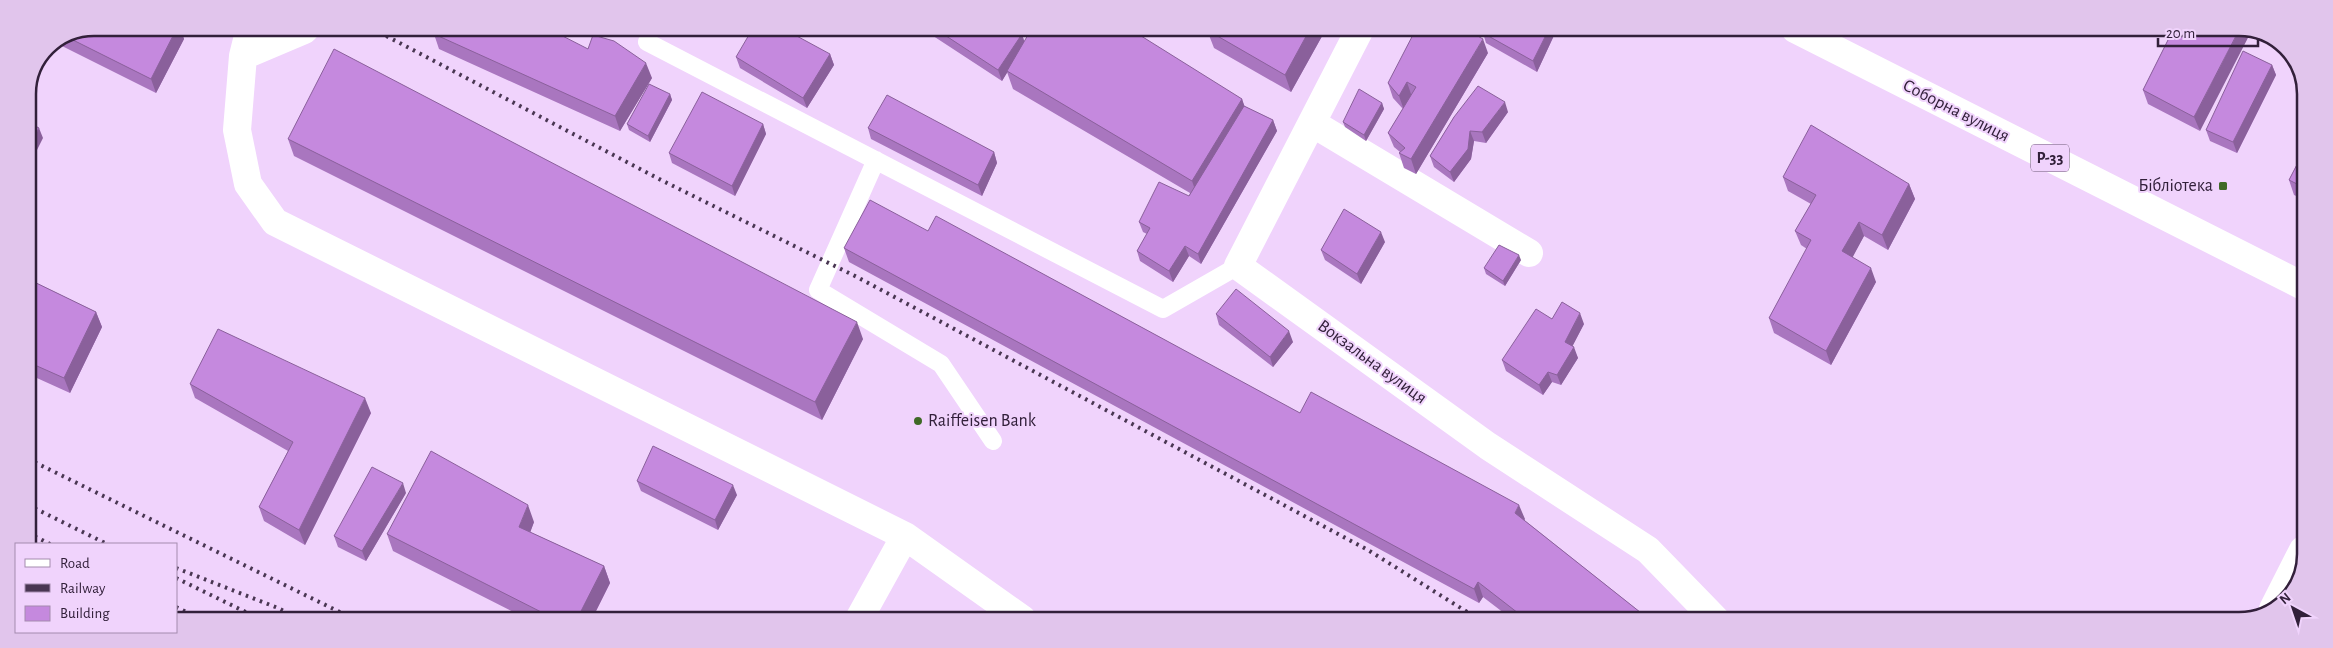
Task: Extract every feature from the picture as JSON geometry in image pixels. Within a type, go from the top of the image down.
[{"type":"street","points":[[248,36],[243,56],[236,130],[248,184],[275,222],[905,536],[1012,612]]},
{"type":"street","points":[[243,56],[290,36]]},
{"type":"street","points":[[1238,266],[1356,36]]},
{"type":"street","name":"Соборна вулиця","points":[[1809,36],[2297,283]]},
{"type":"street","points":[[1312,123],[1530,253]]},
{"type":"street","name":"Вокзальна вулиця","points":[[1238,266],[1488,446],[1648,550],[1708,612]]},
{"type":"street","points":[[863,612],[905,536]]},
{"type":"street","points":[[2286,583],[2296,564]]},
{"type":"lane","points":[[647,42],[1163,308],[1238,266]]},
{"type":"lane","points":[[876,160],[818,290],[941,364],[993,441]]},
{"type":"building","points":[[94,36],[173,36],[151,79],[74,40]]},
{"type":"building","points":[[438,36],[563,36],[588,49],[593,36],[614,41],[646,63],[615,116]]},
{"type":"building","points":[[748,36],[797,36],[830,54],[803,98],[736,57]]},
{"type":"building","points":[[946,36],[1021,36],[998,70]]},
{"type":"building","points":[[1027,36],[1141,36],[1242,99],[1192,181],[1007,71]]},
{"type":"building","points":[[1217,36],[1306,36],[1285,75]]},
{"type":"building","points":[[1412,36],[1478,36],[1483,39],[1411,159],[1399,153],[1405,148],[1388,133],[1416,87],[1407,82],[1399,96],[1388,83]]},
{"type":"building","points":[[1488,36],[1546,36],[1533,61]]},
{"type":"building","points":[[2170,36],[2236,36],[2194,117],[2143,90]]},
{"type":"building","points":[[334,49],[857,322],[815,402],[288,139]]},
{"type":"building","points":[[2243,51],[2272,65],[2233,142],[2206,130]]},
{"type":"building","points":[[649,84],[670,94],[648,136],[627,124]]},
{"type":"building","points":[[1478,86],[1505,102],[1482,132],[1470,131],[1468,149],[1450,172],[1430,156],[1454,117]]},
{"type":"building","points":[[1359,89],[1382,103],[1364,135],[1343,122]]},
{"type":"building","points":[[702,92],[763,124],[732,186],[669,153]]},
{"type":"building","points":[[887,95],[994,152],[978,185],[868,128]]},
{"type":"building","points":[[1244,106],[1273,120],[1198,254],[1185,246],[1169,271],[1137,251],[1150,228],[1139,222],[1159,182],[1189,196]]},
{"type":"building","points":[[1811,125],[1909,184],[1882,235],[1859,222],[1842,251],[1871,268],[1826,351],[1769,318],[1811,240],[1795,231],[1816,195],[1783,177]]},
{"type":"building","points":[[2297,164],[2297,184],[2289,180]]},
{"type":"building","points":[[870,200],[928,231],[936,216],[1300,413],[1311,392],[1519,505],[1515,513],[1640,612],[1517,612],[1478,582],[1474,589],[844,248]]},
{"type":"building","points":[[1344,209],[1381,232],[1357,274],[1321,250]]},
{"type":"building","points":[[1499,245],[1519,255],[1503,281],[1484,268]]},
{"type":"building","points":[[36,283],[96,312],[64,378],[36,366]]},
{"type":"building","points":[[1236,289],[1289,331],[1270,357],[1216,314]]},
{"type":"building","points":[[1562,302],[1580,313],[1565,342],[1574,347],[1557,375],[1548,372],[1539,385],[1502,360],[1536,309],[1552,319]]},
{"type":"building","points":[[218,329],[365,398],[299,530],[259,507],[293,442],[190,384]]},
{"type":"building","points":[[653,446],[733,485],[715,520],[637,481]]},
{"type":"building","points":[[431,451],[528,505],[519,527],[604,566],[581,612],[541,612],[387,534]]},
{"type":"building","points":[[372,467],[403,483],[362,551],[334,536]]},
{"type":"railway","points":[[386,36],[663,181],[857,277],[1368,550],[1467,612]]},
{"type":"railway","points":[[36,463],[340,612]]},
{"type":"railway","points":[[36,509],[105,543]]},
{"type":"railway","points":[[36,537],[48,543]]},
{"type":"railway","points":[[178,569],[286,612]]},
{"type":"railway","points":[[178,579],[246,612]]},
{"type":"railway","points":[[178,608],[186,612]]},
{"type":"place","name":"Бібліотека","points":[[2223,186]]},
{"type":"place","name":"Raiffeisen Bank","points":[[918,421]]}]
